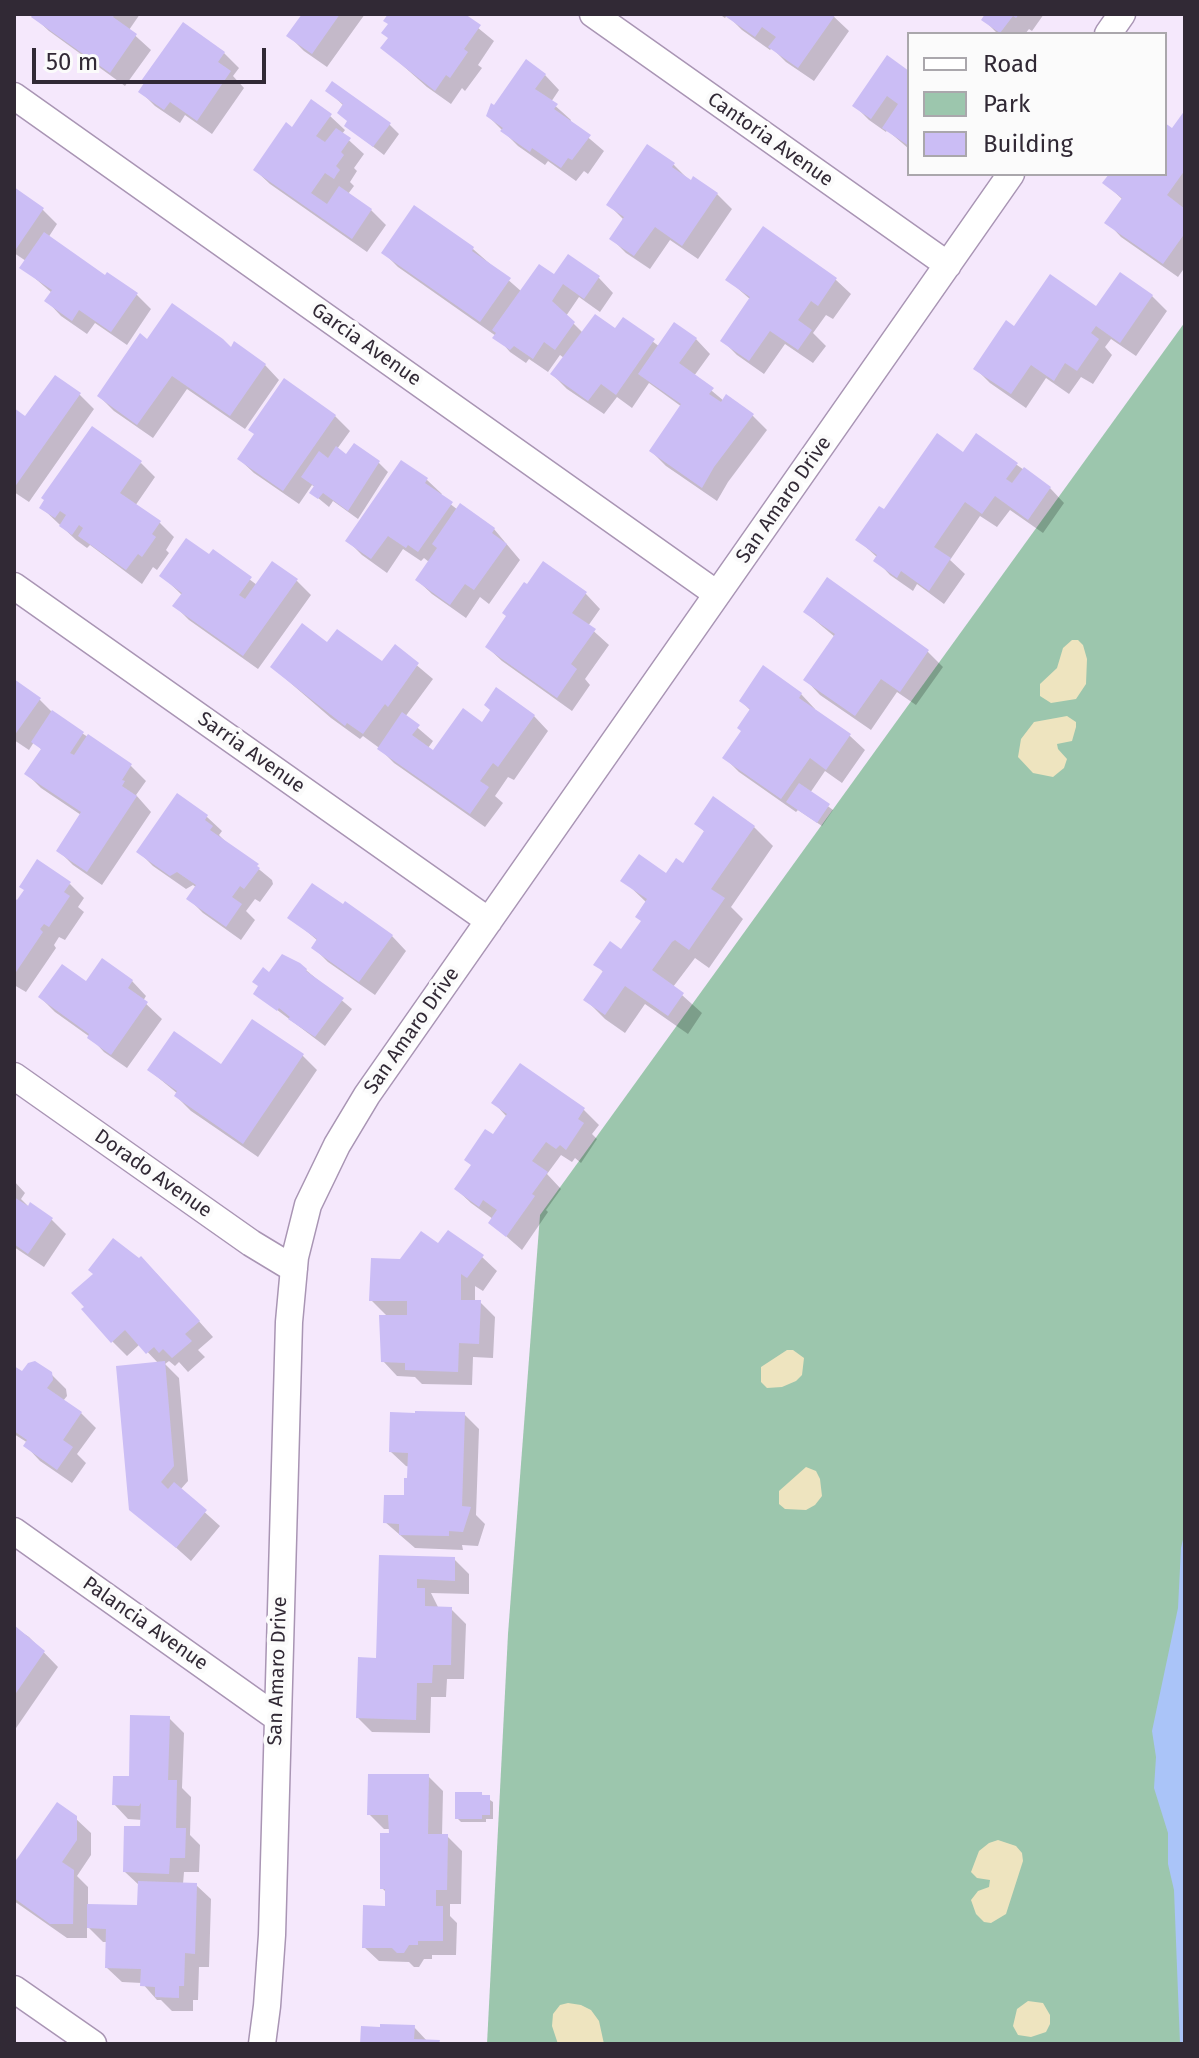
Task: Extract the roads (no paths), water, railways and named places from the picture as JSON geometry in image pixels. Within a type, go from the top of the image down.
[{"type":"street","name":"Cantoria Avenue","points":[[593,14],[948,265]]},
{"type":"street","points":[[1109,32],[1122,14]]},
{"type":"street","name":"Garcia Avenue","points":[[14,96],[717,594]]},
{"type":"street","name":"San Amaro Drive","points":[[262,2044],[271,1962],[288,1338],[294,1269],[308,1205],[337,1145],[362,1103],[1010,176]]},
{"type":"street","name":"Sarria Avenue","points":[[14,586],[489,921]]},
{"type":"street","name":"Dorado Avenue","points":[[14,1076],[251,1243],[294,1269]]},
{"type":"street","name":"Palancia Avenue","points":[[14,1531],[276,1717]]},
{"type":"street","points":[[14,1989],[93,2044]]},
{"type":"water","points":[[1185,1531],[1185,2044],[1180,2044],[1174,1890],[1168,1864],[1168,1833],[1154,1788],[1156,1757],[1152,1731],[1178,1608],[1181,1548]]}]
